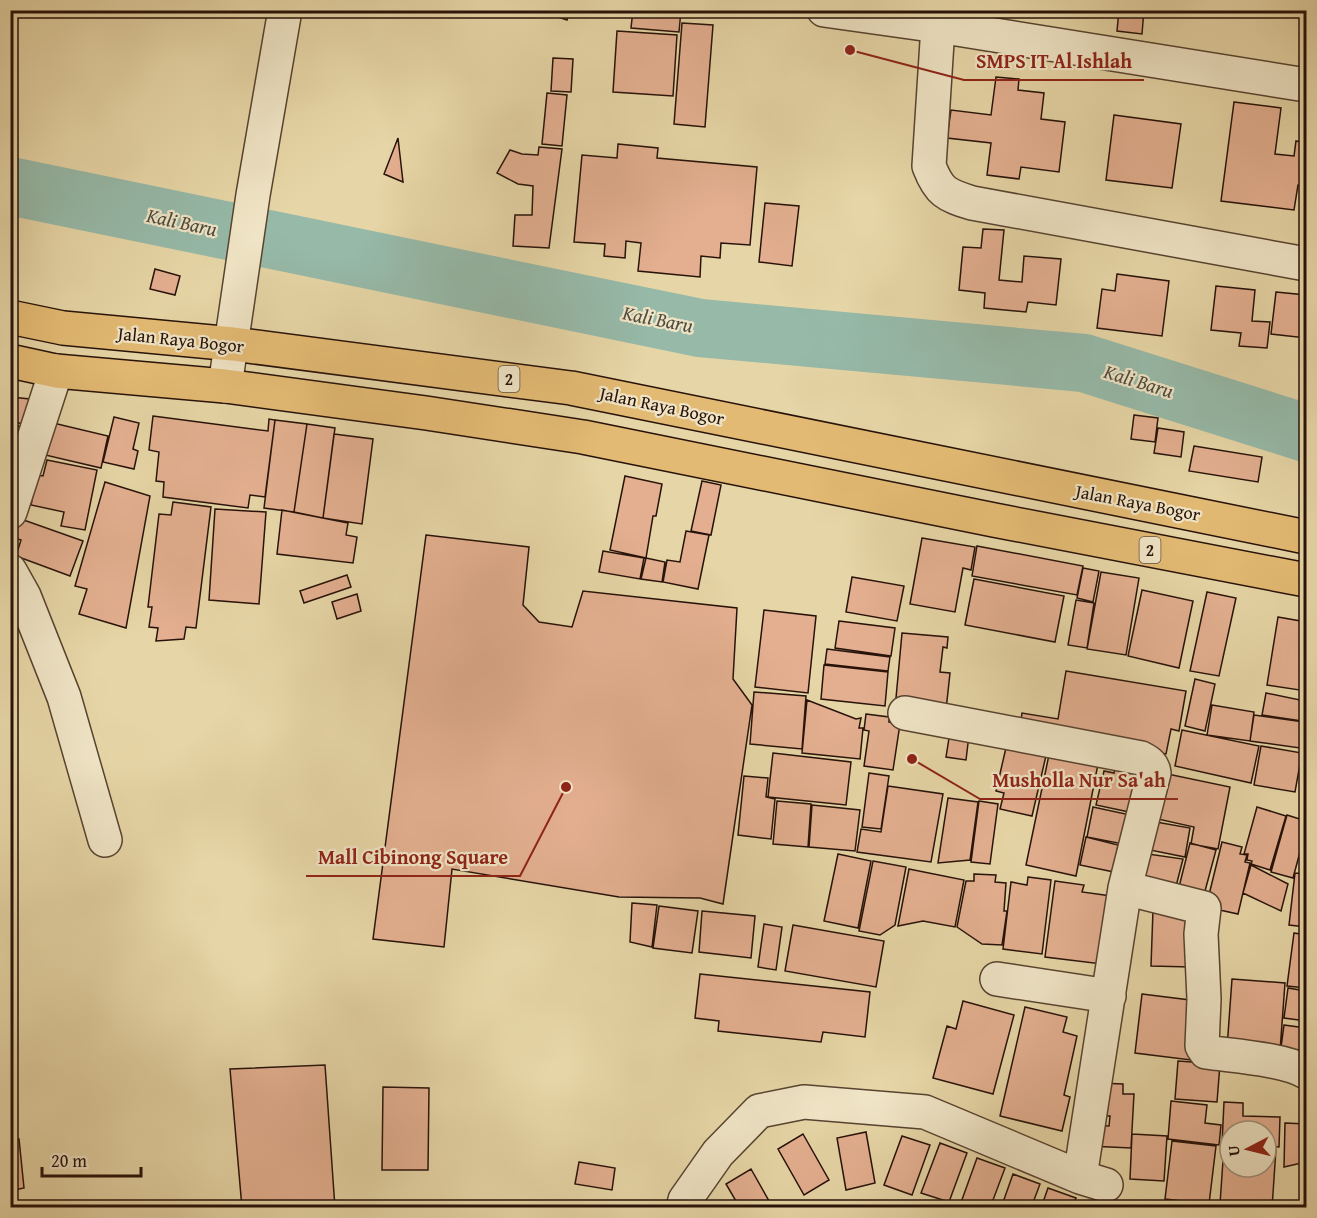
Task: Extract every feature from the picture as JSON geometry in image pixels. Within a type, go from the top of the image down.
[{"type":"highway","name":"Jalan Raya Bogor","points":[[10,318],[63,328],[233,344],[571,388],[1306,537]]},
{"type":"highway","name":"2","points":[[10,361],[56,371],[225,386],[426,412],[583,437],[1306,580]]},
{"type":"highway","points":[[994,520],[1002,476]]},
{"type":"street","points":[[225,386],[233,344],[253,195],[285,10]]},
{"type":"street","points":[[824,10],[1306,84]]},
{"type":"street","points":[[938,26],[929,166],[936,184],[951,197],[972,203],[1306,264]]},
{"type":"street","points":[[10,512],[56,371]]},
{"type":"street","points":[[10,571],[24,596],[64,697],[105,840]]},
{"type":"street","points":[[683,1208],[685,1200],[718,1153],[759,1111],[804,1102],[925,1112],[1093,1181],[1109,996],[1125,888],[1154,773],[1153,767],[1149,761],[905,713]]},
{"type":"street","points":[[1125,888],[1204,908],[1201,934],[1204,999],[1202,1046],[1206,1052],[1283,1064],[1298,1067],[1306,1072]]},
{"type":"street","points":[[997,979],[1109,996]]},
{"type":"building","points":[[556,10],[570,10],[567,20],[555,16]]},
{"type":"building","points":[[633,10],[681,10],[679,32],[631,28]]},
{"type":"building","points":[[1119,10],[1144,10],[1142,34],[1117,31]]},
{"type":"building","points":[[682,23],[713,25],[705,127],[674,124]]},
{"type":"building","points":[[617,31],[677,35],[673,96],[613,92]]},
{"type":"building","points":[[553,58],[573,59],[571,92],[551,91]]},
{"type":"building","points":[[996,77],[1019,79],[1018,90],[1044,93],[1041,119],[1065,122],[1059,172],[1021,167],[1019,179],[987,175],[991,143],[947,138],[951,110],[991,115]]},
{"type":"building","points":[[547,93],[567,95],[562,146],[542,144]]},
{"type":"building","points":[[1234,102],[1281,108],[1275,154],[1294,156],[1296,141],[1306,143],[1306,186],[1298,185],[1294,210],[1221,201]]},
{"type":"building","points":[[1114,115],[1181,124],[1172,188],[1106,180]]},
{"type":"building","points":[[398,138],[403,182],[384,174]]},
{"type":"building","points":[[618,144],[658,148],[657,158],[757,167],[750,245],[721,243],[720,258],[701,256],[700,277],[638,271],[641,243],[626,241],[625,258],[604,256],[605,244],[574,242],[582,155],[617,158]]},
{"type":"building","points":[[539,147],[562,149],[549,248],[513,246],[515,215],[532,215],[533,186],[518,184],[497,173],[510,150],[522,154],[538,155]]},
{"type":"building","points":[[765,203],[799,206],[792,266],[759,262]]},
{"type":"building","points":[[983,229],[1004,230],[999,280],[1022,282],[1024,256],[1061,259],[1056,305],[1028,302],[1026,312],[984,308],[985,293],[959,290],[963,247],[981,248]]},
{"type":"building","points":[[155,269],[180,276],[175,295],[150,289]]},
{"type":"building","points":[[1117,274],[1169,281],[1162,336],[1097,328],[1102,289],[1115,291]]},
{"type":"building","points":[[1216,286],[1255,290],[1252,321],[1270,322],[1267,348],[1239,346],[1241,333],[1211,330]]},
{"type":"building","points":[[1276,292],[1306,295],[1306,338],[1271,334]]},
{"type":"building","points":[[10,397],[30,399],[28,426],[10,420]]},
{"type":"building","points":[[1134,415],[1158,418],[1155,442],[1131,439]]},
{"type":"building","points":[[153,416],[268,431],[269,419],[275,420],[265,497],[250,495],[248,508],[163,497],[164,482],[156,481],[159,452],[149,450]]},
{"type":"building","points":[[114,417],[139,423],[133,449],[138,451],[134,469],[103,462]]},
{"type":"building","points":[[275,420],[307,424],[294,512],[264,508]]},
{"type":"building","points":[[49,422],[108,436],[101,468],[41,454]]},
{"type":"building","points":[[10,423],[27,429],[10,466]]},
{"type":"building","points":[[307,424],[335,428],[323,518],[294,512]]},
{"type":"building","points":[[1158,428],[1184,432],[1181,457],[1154,453]]},
{"type":"building","points":[[334,434],[373,439],[362,524],[323,518]]},
{"type":"building","points":[[1194,446],[1262,457],[1258,482],[1189,471]]},
{"type":"building","points":[[47,460],[97,470],[85,530],[61,526],[64,512],[31,505],[37,475],[43,476]]},
{"type":"building","points":[[625,476],[662,484],[656,516],[653,516],[646,558],[610,550]]},
{"type":"building","points":[[702,481],[721,485],[711,535],[691,531]]},
{"type":"building","points":[[105,482],[150,496],[126,628],[79,614],[87,589],[75,586]]},
{"type":"building","points":[[173,502],[211,507],[196,628],[186,627],[184,639],[156,641],[158,628],[149,627],[152,607],[148,607],[159,514],[171,515]]},
{"type":"building","points":[[215,509],[266,512],[259,604],[209,600]]},
{"type":"building","points":[[282,510],[348,523],[346,535],[357,537],[353,563],[277,554]]},
{"type":"building","points":[[18,518],[83,541],[70,576],[16,556],[21,540],[11,537]]},
{"type":"building","points":[[686,531],[709,535],[698,589],[663,582],[667,560],[680,562]]},
{"type":"building","points":[[426,535],[529,547],[523,605],[539,622],[572,627],[583,591],[737,608],[733,679],[752,705],[723,904],[700,898],[619,897],[452,869],[444,947],[373,939]]},
{"type":"building","points":[[922,538],[975,547],[971,570],[963,568],[955,612],[910,604]]},
{"type":"building","points":[[977,546],[1083,566],[1077,595],[972,576]]},
{"type":"building","points":[[603,551],[644,558],[640,579],[599,572]]},
{"type":"building","points":[[646,558],[665,562],[662,582],[641,579]]},
{"type":"building","points":[[1083,568],[1099,571],[1093,602],[1077,598]]},
{"type":"building","points":[[1101,572],[1139,578],[1126,655],[1087,649]]},
{"type":"building","points":[[347,575],[351,587],[304,603],[300,591]]},
{"type":"building","points":[[852,577],[904,586],[897,621],[846,612]]},
{"type":"building","points":[[974,579],[1064,596],[1055,642],[965,625]]},
{"type":"building","points":[[1142,590],[1193,601],[1179,668],[1128,656]]},
{"type":"building","points":[[1207,592],[1236,598],[1219,676],[1190,671]]},
{"type":"building","points":[[357,594],[361,611],[337,619],[332,602]]},
{"type":"building","points":[[1076,600],[1094,603],[1087,648],[1068,645]]},
{"type":"building","points":[[764,610],[816,616],[808,693],[755,687]]},
{"type":"building","points":[[1278,617],[1306,622],[1306,691],[1267,685]]},
{"type":"building","points":[[839,621],[895,628],[891,656],[835,648]]},
{"type":"building","points":[[902,633],[948,637],[947,648],[943,647],[940,672],[950,673],[946,710],[896,698]]},
{"type":"building","points":[[827,649],[890,657],[888,671],[825,664]]},
{"type":"building","points":[[824,665],[888,672],[885,706],[821,699]]},
{"type":"building","points":[[1066,671],[1186,691],[1179,731],[1171,729],[1166,754],[1020,728],[1022,713],[1058,719]]},
{"type":"building","points":[[1195,679],[1215,684],[1205,731],[1185,726]]},
{"type":"building","points":[[754,692],[806,696],[802,749],[750,744]]},
{"type":"building","points":[[1266,693],[1305,701],[1302,721],[1262,715]]},
{"type":"building","points":[[807,700],[856,719],[861,718],[859,728],[863,728],[860,759],[802,753]]},
{"type":"building","points":[[1212,705],[1254,712],[1250,741],[1207,735]]},
{"type":"building","points":[[866,714],[889,717],[889,722],[900,724],[893,770],[864,766],[869,731],[864,730]]},
{"type":"building","points":[[1254,715],[1304,722],[1300,748],[1250,741]]},
{"type":"building","points":[[1182,730],[1259,746],[1251,783],[1175,766]]},
{"type":"building","points":[[950,732],[969,735],[966,760],[946,757]]},
{"type":"building","points":[[1306,733],[1306,792],[1301,791]]},
{"type":"building","points":[[1008,739],[1048,747],[1032,816],[1000,809],[1004,793],[996,791]]},
{"type":"building","points":[[1261,746],[1302,753],[1295,792],[1254,785]]},
{"type":"building","points":[[1050,750],[1099,759],[1076,876],[1026,865]]},
{"type":"building","points":[[773,753],[851,762],[846,805],[768,797]]},
{"type":"building","points":[[1115,766],[1143,771],[1134,813],[1096,805],[1104,771],[1114,773]]},
{"type":"building","points":[[1158,772],[1230,787],[1218,849],[1191,844],[1194,827],[1149,817]]},
{"type":"building","points":[[869,773],[889,776],[881,829],[862,827]]},
{"type":"building","points":[[744,776],[768,778],[766,797],[775,799],[771,839],[738,835]]},
{"type":"building","points":[[888,786],[943,794],[931,862],[857,852],[861,829],[881,832]]},
{"type":"building","points":[[948,798],[978,802],[970,860],[938,863]]},
{"type":"building","points":[[777,801],[811,804],[808,847],[773,844]]},
{"type":"building","points":[[979,801],[998,804],[990,864],[971,862]]},
{"type":"building","points":[[812,805],[860,810],[855,851],[809,847]]},
{"type":"building","points":[[1093,807],[1135,816],[1128,845],[1087,837]]},
{"type":"building","points":[[1257,807],[1286,816],[1270,870],[1251,864],[1252,861],[1247,860],[1248,854],[1244,854]]},
{"type":"building","points":[[1287,815],[1306,821],[1306,830],[1293,878],[1271,872]]},
{"type":"building","points":[[1156,822],[1190,828],[1185,857],[1150,850]]},
{"type":"building","points":[[1086,837],[1118,845],[1114,872],[1080,865]]},
{"type":"building","points":[[1222,842],[1242,847],[1240,854],[1247,855],[1245,862],[1250,863],[1238,914],[1206,907]]},
{"type":"building","points":[[1190,843],[1216,850],[1201,906],[1176,899]]},
{"type":"building","points":[[1141,853],[1183,859],[1173,898],[1133,889]]},
{"type":"building","points":[[838,854],[871,861],[858,928],[824,921]]},
{"type":"building","points":[[873,861],[906,867],[895,925],[880,935],[859,931]]},
{"type":"building","points":[[1251,865],[1288,884],[1281,911],[1243,893]]},
{"type":"building","points":[[909,869],[964,880],[955,927],[923,921],[898,926]]},
{"type":"building","points":[[1295,873],[1306,874],[1306,927],[1289,925]]},
{"type":"building","points":[[974,874],[996,875],[995,882],[1006,883],[1004,911],[1007,911],[1002,945],[982,944],[957,927],[966,881],[974,881]]},
{"type":"building","points":[[1028,877],[1051,880],[1042,954],[1003,949],[1011,882],[1027,885]]},
{"type":"building","points":[[1055,881],[1084,885],[1082,892],[1111,896],[1102,964],[1045,957]]},
{"type":"building","points":[[632,903],[657,905],[652,947],[630,942]]},
{"type":"building","points":[[659,906],[698,911],[692,953],[653,948]]},
{"type":"building","points":[[1153,910],[1193,911],[1191,967],[1151,966]]},
{"type":"building","points":[[702,911],[755,916],[751,958],[699,952]]},
{"type":"building","points":[[764,924],[782,927],[776,970],[758,967]]},
{"type":"building","points":[[793,925],[884,941],[876,987],[785,971]]},
{"type":"building","points":[[1294,933],[1306,935],[1306,988],[1287,986]]},
{"type":"building","points":[[700,974],[870,992],[865,1037],[823,1032],[821,1042],[718,1031],[719,1021],[695,1018]]},
{"type":"building","points":[[1232,979],[1285,983],[1280,1051],[1227,1048]]},
{"type":"building","points":[[1288,988],[1306,991],[1306,1021],[1284,1018]]},
{"type":"building","points":[[1142,994],[1198,1001],[1191,1060],[1135,1053]]},
{"type":"building","points":[[963,1001],[1014,1015],[993,1094],[933,1078],[947,1026],[956,1029]]},
{"type":"building","points":[[1025,1007],[1067,1017],[1063,1032],[1077,1036],[1064,1095],[1070,1097],[1062,1131],[1000,1116]]},
{"type":"building","points":[[1284,1025],[1306,1028],[1306,1059],[1280,1055]]},
{"type":"building","points":[[10,1035],[15,1124],[10,1125]]},
{"type":"building","points":[[1178,1061],[1220,1064],[1217,1102],[1175,1099]]},
{"type":"building","points":[[325,1065],[335,1208],[242,1208],[230,1069]]},
{"type":"building","points":[[1098,1083],[1123,1084],[1123,1094],[1134,1094],[1131,1148],[1089,1146],[1090,1125],[1109,1126],[1110,1116],[1097,1116]]},
{"type":"building","points":[[383,1087],[429,1088],[428,1170],[382,1170]]},
{"type":"building","points":[[1171,1101],[1207,1105],[1205,1123],[1218,1125],[1218,1145],[1168,1139]]},
{"type":"building","points":[[1224,1102],[1243,1103],[1243,1116],[1280,1117],[1279,1147],[1278,1119],[1223,1119]]},
{"type":"building","points":[[1285,1123],[1306,1124],[1306,1162],[1284,1167]]},
{"type":"building","points":[[866,1132],[875,1183],[846,1190],[837,1138]]},
{"type":"building","points":[[803,1134],[829,1180],[804,1195],[778,1149]]},
{"type":"building","points":[[1132,1134],[1167,1136],[1164,1181],[1130,1179]]},
{"type":"building","points":[[902,1136],[930,1145],[912,1195],[884,1185]]},
{"type":"building","points":[[10,1139],[19,1139],[24,1188],[10,1191]]},
{"type":"building","points":[[1172,1141],[1216,1146],[1209,1204],[1165,1199]]},
{"type":"building","points":[[940,1143],[967,1153],[949,1202],[921,1193]]},
{"type":"building","points":[[977,1158],[1005,1168],[990,1208],[959,1208]]},
{"type":"building","points":[[579,1162],[615,1168],[612,1190],[575,1184]]},
{"type":"building","points":[[751,1169],[773,1208],[740,1208],[726,1184]]},
{"type":"building","points":[[1013,1174],[1040,1184],[1031,1208],[1001,1208]]},
{"type":"building","points":[[1222,1179],[1274,1179],[1272,1208],[1220,1204]]},
{"type":"building","points":[[1048,1188],[1076,1198],[1072,1208],[1041,1208]]},
{"type":"waterway","name":"Kali Baru","points":[[10,186],[700,328],[1084,363],[1306,433]]},
{"type":"place","name":"SMPS IT Al Ishlah","points":[[850,50]]},
{"type":"place","name":"Musholla Nur Sa'ah","points":[[912,759]]},
{"type":"place","name":"Mall Cibinong Square","points":[[566,787]]}]
